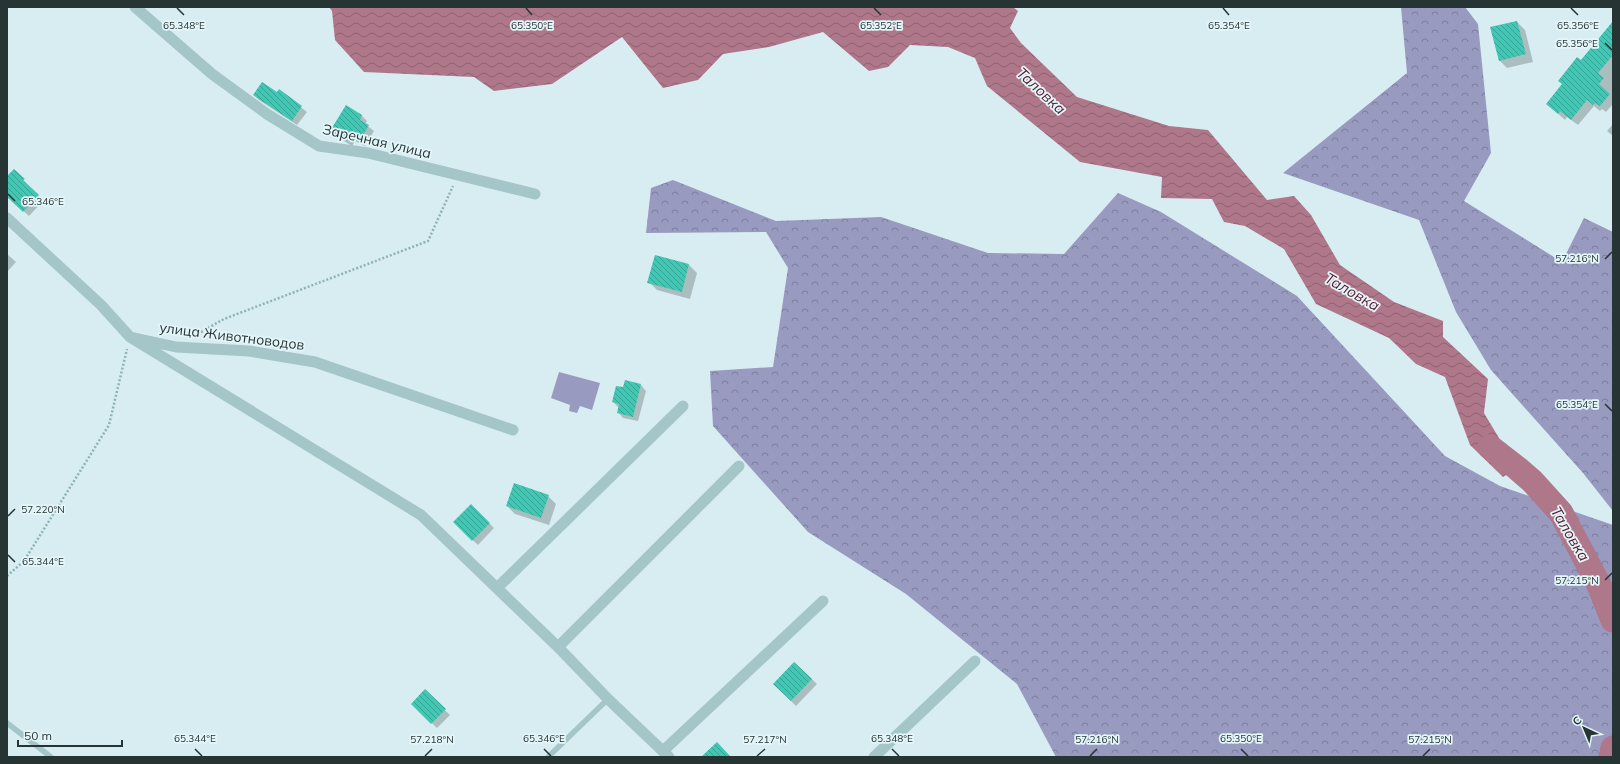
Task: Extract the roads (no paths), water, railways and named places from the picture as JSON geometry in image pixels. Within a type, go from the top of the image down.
[{"type":"street","name":"Заречная улица","points":[[135,7],[212,74],[266,114],[319,146],[368,153],[535,194]]},
{"type":"street","points":[[7,218],[101,305],[130,337],[421,515],[666,754],[822,601]]},
{"type":"street","name":"улица Животноводов","points":[[130,337],[176,347],[249,351],[315,362],[513,430]]},
{"type":"street","points":[[497,588],[683,406]]},
{"type":"street","points":[[558,647],[739,466]]},
{"type":"street","points":[[874,757],[975,661]]},
{"type":"lane","points":[[548,757],[608,699]]},
{"type":"lane","points":[[7,723],[51,757]]},
{"type":"water","points":[[329,7],[1013,7],[1018,11],[1010,28],[1021,43],[1077,97],[1169,126],[1208,130],[1267,200],[1294,196],[1311,215],[1340,265],[1394,302],[1443,321],[1443,337],[1488,379],[1484,413],[1517,468],[1503,477],[1470,445],[1445,377],[1416,364],[1389,338],[1316,304],[1284,249],[1245,226],[1224,222],[1212,199],[1161,198],[1162,177],[1080,162],[987,86],[975,58],[948,47],[910,45],[888,67],[869,71],[823,32],[769,47],[723,54],[698,80],[663,88],[622,37],[552,84],[494,91],[474,77],[364,72],[335,40],[332,11]]},
{"type":"waterway","name":"Таловка","points":[[1490,447],[1532,481],[1561,513],[1599,585],[1613,620]]},
{"type":"waterway","name":"Таловка","points":[[1611,757],[1613,748]]}]
